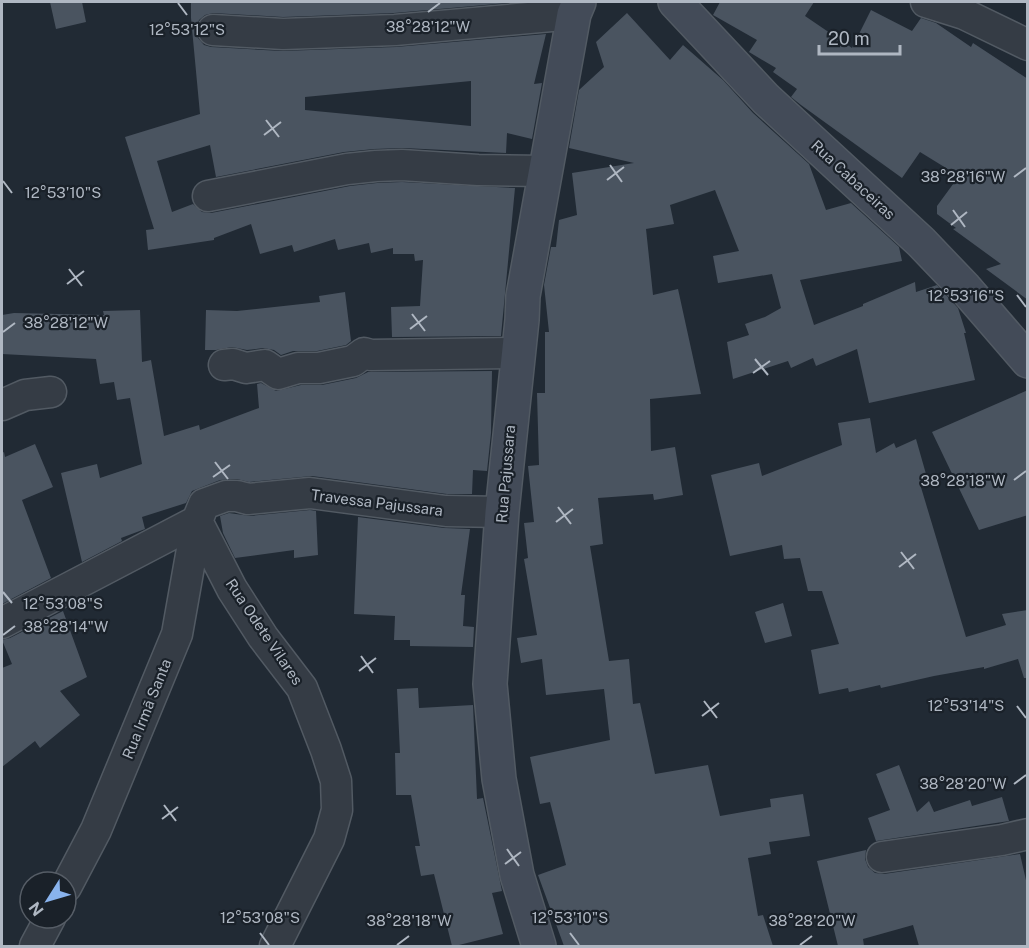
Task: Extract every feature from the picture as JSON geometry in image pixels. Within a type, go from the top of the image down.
[{"type":"main road","name":"Rua Cabaceiras","points":[[675,2],[766,99],[928,250],[965,288],[1028,361]]},
{"type":"main road","name":"Rua Pajussara","points":[[539,946],[517,875],[500,779],[491,694],[493,626],[526,269],[576,8]]},
{"type":"street","points":[[926,2],[964,14],[1028,45]]},
{"type":"street","points":[[213,30],[283,34],[395,30],[576,8]]},
{"type":"street","points":[[208,196],[347,169],[376,166],[544,171]]},
{"type":"street","points":[[224,365],[233,364],[246,368],[265,365],[278,374],[298,368],[319,368],[353,361],[364,353],[371,355],[518,353]]},
{"type":"street","points":[[2,405],[25,395],[51,392]]},
{"type":"street","name":"Travessa Pajussara","points":[[2,623],[197,521],[204,504],[226,496],[255,498],[310,493],[446,511],[502,512]]},
{"type":"street","name":"Rua Irmã Santa","points":[[75,870],[96,830],[177,634],[197,521]]},
{"type":"street","name":"Rua Odete Vilares","points":[[197,521],[232,589],[263,637],[302,688],[327,750],[336,781],[337,810],[329,839],[274,946]]},
{"type":"street","points":[[882,857],[1002,840],[1028,834]]},
{"type":"street","points":[[35,946],[44,930]]},
{"type":"building","points":[[50,2],[82,2],[86,22],[56,29]]},
{"type":"building","points":[[191,2],[520,2],[394,13],[283,17],[213,13],[199,20],[196,28],[198,38],[204,45],[211,47],[282,51],[396,47],[546,34],[534,84],[542,83],[532,139],[507,133],[506,153],[403,148],[374,149],[344,152],[216,177],[210,145],[157,161],[172,212],[193,204],[202,212],[211,213],[350,186],[377,183],[402,182],[515,188],[501,336],[392,337],[391,307],[420,306],[423,260],[415,261],[414,254],[393,254],[393,248],[371,253],[369,243],[338,250],[335,239],[294,252],[292,245],[260,254],[251,224],[214,238],[214,240],[148,250],[146,230],[154,229],[125,137],[200,114]],"holes":[[[471,81],[471,126],[305,110],[305,97]]]},
{"type":"building","points":[[720,2],[814,2],[805,16],[852,48],[871,10],[912,31],[921,18],[936,23],[971,47],[973,43],[1028,79],[1028,300],[986,269],[1001,264],[953,229],[956,228],[937,214],[937,206],[959,176],[920,152],[902,178],[801,105],[791,97],[797,89],[773,72],[776,68],[749,52],[757,40],[713,15]]},
{"type":"building","points":[[627,13],[670,60],[683,45],[723,80],[753,113],[809,164],[826,210],[851,203],[899,247],[902,261],[800,280],[814,325],[915,282],[916,292],[937,285],[958,308],[966,333],[964,333],[975,380],[869,403],[857,349],[816,366],[813,358],[791,368],[788,361],[733,379],[727,342],[749,335],[745,324],[781,308],[772,274],[718,283],[713,256],[739,251],[715,190],[670,205],[674,224],[646,229],[653,295],[678,289],[701,394],[650,399],[651,451],[675,447],[683,495],[654,500],[653,494],[598,498],[603,544],[590,546],[609,661],[629,659],[633,704],[640,703],[655,774],[708,765],[720,816],[771,807],[770,799],[803,794],[810,836],[769,842],[771,854],[748,858],[758,916],[763,915],[773,946],[564,946],[538,875],[566,865],[550,802],[540,804],[530,757],[610,740],[604,689],[546,695],[542,659],[521,663],[517,638],[537,635],[524,559],[528,558],[524,523],[534,522],[528,466],[539,465],[537,393],[545,393],[545,332],[549,332],[544,285],[551,247],[556,247],[559,220],[577,215],[572,173],[634,163],[569,148],[579,90],[604,67],[596,42]]},
{"type":"building","points":[[345,292],[351,341],[346,345],[317,351],[293,351],[281,355],[274,350],[263,348],[247,350],[232,347],[205,350],[206,310],[237,311],[320,302],[319,296]]},
{"type":"building","points":[[140,310],[142,362],[151,360],[164,436],[199,425],[200,430],[259,408],[257,384],[261,383],[276,391],[301,385],[322,385],[356,378],[368,372],[492,371],[491,433],[487,471],[473,470],[472,494],[447,494],[312,476],[249,482],[237,479],[220,480],[192,491],[186,503],[142,517],[145,529],[121,538],[122,541],[82,562],[61,473],[97,464],[100,478],[142,464],[130,398],[117,400],[114,382],[100,384],[96,359],[2,354],[2,315],[14,313],[104,315],[103,311]]},
{"type":"building","points":[[1028,390],[1028,515],[979,530],[932,432]]},
{"type":"building","points":[[870,418],[876,453],[894,443],[896,448],[916,439],[928,481],[920,484],[966,637],[1006,625],[1002,614],[1028,610],[1028,678],[1024,678],[1018,659],[984,669],[984,667],[934,676],[881,688],[880,685],[849,692],[848,688],[819,694],[811,650],[839,644],[822,591],[808,591],[800,558],[784,559],[782,545],[730,556],[711,475],[759,463],[762,476],[842,445],[838,423]]},
{"type":"building","points":[[35,444],[53,487],[22,500],[51,578],[2,604],[2,453],[4,452],[5,457]]},
{"type":"building","points":[[316,511],[318,555],[294,558],[294,550],[235,558],[223,533],[220,516],[229,513],[250,516]]},
{"type":"building","points":[[358,517],[470,529],[461,595],[465,595],[463,626],[474,627],[473,647],[410,646],[410,640],[394,640],[395,616],[354,614]]},
{"type":"building","points":[[783,603],[792,636],[765,643],[755,612]]},
{"type":"building","points":[[63,611],[87,677],[60,691],[80,715],[40,748],[35,741],[2,767],[2,668],[12,664],[2,640]]},
{"type":"building","points":[[418,688],[419,708],[473,705],[477,799],[483,798],[502,891],[492,893],[503,934],[455,946],[452,946],[434,874],[421,876],[415,846],[420,846],[411,795],[396,795],[395,753],[400,753],[397,689]]},
{"type":"building","points":[[899,765],[917,812],[929,801],[934,812],[970,800],[972,806],[1002,797],[1009,821],[876,841],[868,818],[890,810],[876,774]]},
{"type":"building","points":[[866,850],[865,859],[868,867],[875,873],[884,874],[1020,854],[1028,889],[1028,946],[919,946],[913,925],[863,939],[864,946],[838,946],[817,861]]}]
